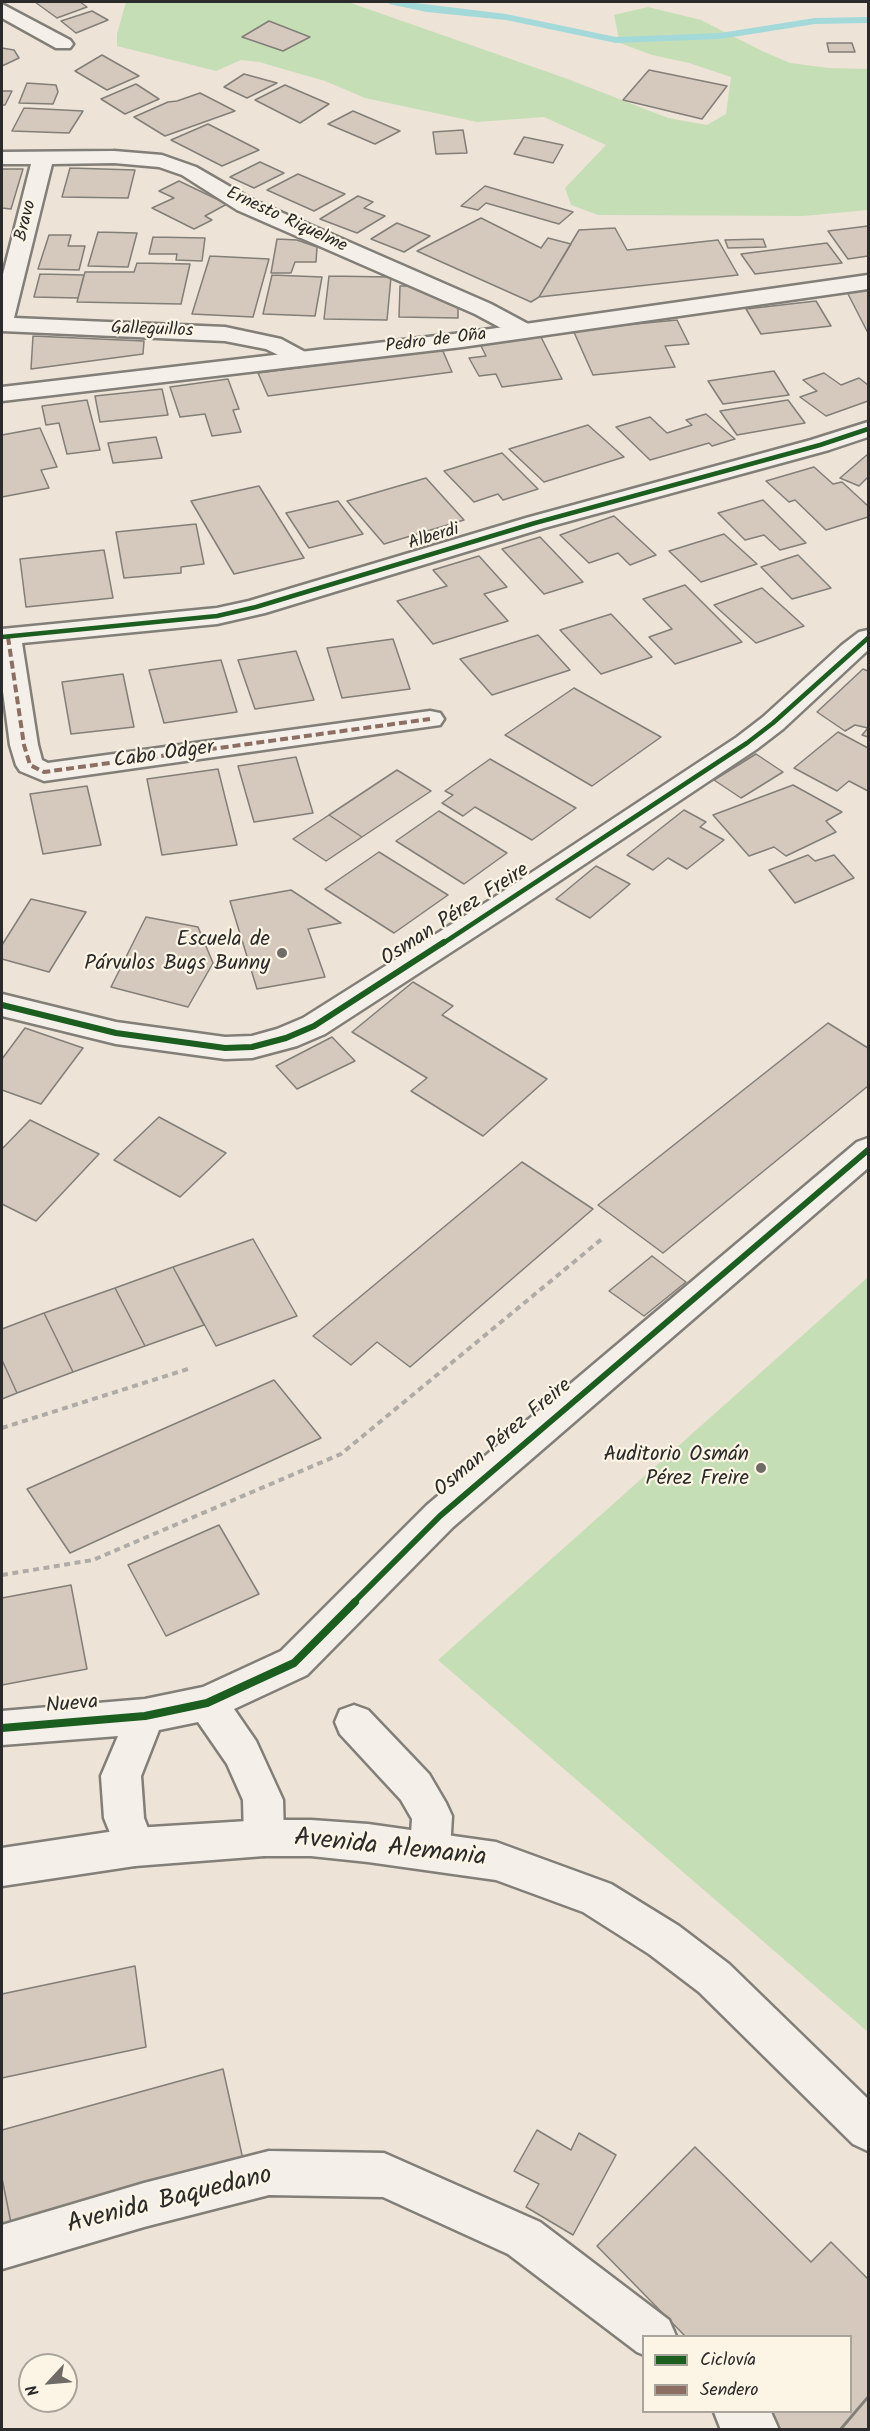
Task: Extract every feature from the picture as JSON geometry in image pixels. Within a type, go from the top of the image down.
[{"type":"street","points":[[2,10],[63,44]]},
{"type":"street","name":"Ernesto Riquelme","points":[[2,158],[114,158],[162,161],[189,171],[245,205],[483,309],[524,331]]},
{"type":"street","name":"Bravo","points":[[2,319],[43,158]]},
{"type":"street","name":"Pedro de Oña","points":[[2,394],[524,331],[868,282]]},
{"type":"street","name":"Galleguillos","points":[[2,324],[225,334],[273,344],[299,358]]},
{"type":"street","name":"Alberdi","points":[[5,637],[217,616],[256,607],[535,523],[863,434]]},
{"type":"street","name":"Cabo Odger","points":[[5,637],[24,745],[30,765],[44,772],[430,719]]},
{"type":"street","name":"Osman Pérez Freire","points":[[2,1005],[116,1033],[225,1048],[252,1047],[286,1038],[314,1026],[493,912],[747,743],[773,723],[868,638]]},
{"type":"street","name":"Osman Pérez Freire","points":[[145,1716],[207,1703],[294,1663],[440,1516],[868,1150]]},
{"type":"street","points":[[207,1703],[242,1753],[263,1800],[264,1838]]},
{"type":"street","points":[[135,1847],[124,1818],[121,1776],[145,1716]]},
{"type":"street","name":"Nueva","points":[[2,1728],[145,1716]]},
{"type":"street","points":[[354,1722],[416,1787],[432,1816],[430,1850]]},
{"type":"street","name":"Avenida Alemania","points":[[2,1867],[135,1847],[264,1838],[311,1838],[430,1850],[496,1861],[597,1898],[664,1940],[714,1978],[868,2129]]},
{"type":"street","name":"Avenida Baquedano","points":[[2,2247],[144,2205],[269,2173],[384,2175],[524,2238],[650,2335]]},
{"type":"street","points":[[738,2413],[756,2430]]},
{"type":"path","points":[[2,1575],[93,1560],[341,1454],[603,1238]]},
{"type":"path","points":[[2,1428],[191,1368]]},
{"type":"green space","points":[[126,2],[348,2],[565,78],[668,118],[707,125],[726,114],[731,77],[689,63],[652,55],[620,43],[614,15],[648,7],[701,20],[790,63],[829,68],[868,69],[868,210],[803,216],[598,215],[571,205],[565,188],[606,145],[544,117],[477,122],[365,98],[325,81],[259,62],[241,60],[216,71],[117,46],[117,34]]},
{"type":"green space","name":"Auditorio Osmán Pérez Freire","points":[[868,1277],[868,2032],[438,1660]]},
{"type":"building","points":[[35,2],[80,2],[87,7],[57,18]]},
{"type":"building","points":[[92,11],[108,20],[76,33],[61,21]]},
{"type":"building","points":[[269,21],[310,37],[283,51],[242,37]]},
{"type":"building","points":[[827,43],[852,43],[855,52],[829,52]]},
{"type":"building","points":[[2,48],[14,50],[19,58],[2,66]]},
{"type":"building","points":[[102,55],[139,76],[107,90],[75,71]]},
{"type":"building","points":[[649,70],[727,86],[702,119],[623,100]]},
{"type":"building","points":[[244,74],[277,83],[247,98],[224,87]]},
{"type":"building","points":[[27,83],[56,85],[58,92],[53,104],[19,103]]},
{"type":"building","points":[[136,84],[159,99],[125,114],[101,99]]},
{"type":"building","points":[[285,85],[329,104],[300,123],[255,100]]},
{"type":"building","points":[[2,91],[12,91],[5,105],[2,105]]},
{"type":"building","points":[[200,93],[235,111],[165,136],[134,117],[168,102]]},
{"type":"building","points":[[24,108],[83,111],[69,133],[12,131]]},
{"type":"building","points":[[353,111],[400,131],[375,144],[328,124]]},
{"type":"building","points":[[208,124],[259,150],[222,166],[171,140]]},
{"type":"building","points":[[463,130],[467,153],[436,154],[433,132]]},
{"type":"building","points":[[524,137],[563,145],[553,163],[514,154]]},
{"type":"building","points":[[260,162],[284,173],[254,188],[230,177]]},
{"type":"building","points":[[70,168],[135,170],[128,198],[62,197]]},
{"type":"building","points":[[2,169],[23,169],[11,209],[2,208]]},
{"type":"building","points":[[298,174],[345,194],[314,211],[267,190]]},
{"type":"building","points":[[179,181],[227,204],[205,216],[212,220],[194,229],[152,208],[174,198],[159,191]]},
{"type":"building","points":[[485,186],[573,212],[559,224],[486,203],[478,210],[461,206]]},
{"type":"building","points":[[358,196],[373,202],[364,208],[385,216],[357,233],[320,219]]},
{"type":"building","points":[[481,218],[541,248],[548,238],[571,244],[539,297],[531,302],[417,251]]},
{"type":"building","points":[[397,223],[430,236],[404,252],[371,239]]},
{"type":"building","points":[[868,226],[868,256],[848,259],[828,231]]},
{"type":"building","points":[[615,228],[627,250],[718,240],[738,275],[539,297],[579,230]]},
{"type":"building","points":[[98,232],[137,233],[128,267],[88,266]]},
{"type":"building","points":[[49,235],[71,235],[68,246],[85,246],[79,270],[38,269]]},
{"type":"building","points":[[153,237],[205,238],[202,261],[176,260],[177,254],[149,254]]},
{"type":"building","points":[[277,239],[297,240],[317,247],[316,262],[295,262],[291,273],[271,273]]},
{"type":"building","points":[[763,239],[766,247],[728,248],[725,240]]},
{"type":"building","points":[[827,243],[842,263],[755,274],[741,254]]},
{"type":"building","points":[[210,256],[269,259],[253,317],[192,314]]},
{"type":"building","points":[[137,263],[190,264],[181,304],[77,302],[85,272],[134,272]]},
{"type":"building","points":[[40,274],[84,275],[78,298],[34,297]]},
{"type":"building","points":[[272,275],[322,277],[315,316],[263,314]]},
{"type":"building","points":[[329,276],[391,277],[387,320],[324,319]]},
{"type":"building","points":[[400,286],[410,286],[458,307],[458,318],[399,317]]},
{"type":"building","points":[[868,290],[868,333],[847,292]]},
{"type":"building","points":[[816,301],[831,326],[761,334],[746,309]]},
{"type":"building","points":[[677,320],[689,344],[665,346],[675,367],[593,375],[573,330]]},
{"type":"building","points":[[33,336],[144,341],[143,354],[31,369]]},
{"type":"building","points":[[541,337],[562,379],[502,387],[496,374],[479,376],[469,358],[486,356],[480,344]]},
{"type":"building","points":[[442,349],[452,372],[268,396],[258,373]]},
{"type":"building","points":[[774,371],[789,395],[723,404],[708,381]]},
{"type":"building","points":[[824,373],[841,385],[859,378],[868,385],[868,401],[826,416],[800,397],[817,391],[803,380]]},
{"type":"building","points":[[228,379],[239,409],[233,410],[241,432],[212,436],[205,414],[180,417],[170,387]]},
{"type":"building","points":[[162,389],[168,415],[100,422],[95,396]]},
{"type":"building","points":[[87,400],[100,450],[67,454],[59,423],[46,425],[42,406]]},
{"type":"building","points":[[788,400],[805,423],[737,435],[720,411]]},
{"type":"building","points":[[706,414],[735,439],[712,446],[709,443],[650,460],[616,427],[650,417],[667,433],[692,425],[686,420]]},
{"type":"building","points":[[588,425],[624,457],[544,482],[509,449]]},
{"type":"building","points":[[40,428],[57,467],[41,470],[49,488],[2,497],[2,435]]},
{"type":"building","points":[[156,437],[162,458],[113,463],[108,443]]},
{"type":"building","points":[[502,453],[538,489],[503,500],[498,494],[474,502],[444,471]]},
{"type":"building","points":[[868,454],[868,477],[859,486],[840,478]]},
{"type":"building","points":[[814,467],[833,484],[842,482],[868,506],[868,517],[826,530],[795,500],[789,502],[766,481]]},
{"type":"building","points":[[426,478],[464,520],[384,544],[347,501]]},
{"type":"building","points":[[259,486],[304,558],[234,574],[191,501]]},
{"type":"building","points":[[763,500],[806,543],[780,550],[764,535],[745,540],[718,513]]},
{"type":"building","points":[[338,501],[363,534],[309,548],[286,513]]},
{"type":"building","points":[[614,516],[656,555],[630,565],[618,553],[589,563],[560,535]]},
{"type":"building","points":[[196,524],[204,564],[181,567],[181,573],[124,578],[116,532]]},
{"type":"building","points":[[724,534],[757,564],[701,582],[669,551]]},
{"type":"building","points":[[540,537],[583,582],[544,594],[502,549]]},
{"type":"building","points":[[104,550],[113,598],[26,607],[20,559]]},
{"type":"building","points":[[798,555],[831,588],[792,599],[761,567]]},
{"type":"building","points":[[479,556],[507,587],[484,594],[508,621],[433,644],[397,601],[447,586],[433,570]]},
{"type":"building","points":[[685,585],[742,642],[675,664],[649,637],[672,629],[643,599]]},
{"type":"building","points":[[762,588],[804,626],[756,643],[714,605]]},
{"type":"building","points":[[611,614],[652,657],[601,674],[560,630]]},
{"type":"building","points":[[538,635],[570,670],[492,695],[460,659]]},
{"type":"building","points":[[393,639],[410,689],[342,698],[327,648]]},
{"type":"building","points":[[296,651],[314,700],[255,709],[238,660]]},
{"type":"building","points":[[221,660],[237,712],[164,723],[149,670]]},
{"type":"building","points":[[863,669],[868,671],[868,728],[855,725],[845,731],[817,712]]},
{"type":"building","points":[[123,674],[134,727],[71,734],[62,682]]},
{"type":"building","points":[[574,688],[661,737],[592,786],[505,735]]},
{"type":"building","points":[[868,728],[868,737],[862,735]]},
{"type":"building","points":[[838,732],[868,748],[868,791],[849,781],[837,791],[794,768]]},
{"type":"building","points":[[756,754],[783,772],[741,798],[714,780]]},
{"type":"building","points":[[296,757],[313,813],[254,822],[238,766]]},
{"type":"building","points":[[490,759],[576,808],[532,840],[475,807],[463,816],[442,803],[453,795],[445,791]]},
{"type":"building","points":[[218,769],[237,845],[162,855],[147,779]]},
{"type":"building","points":[[397,770],[431,791],[362,837],[329,815]]},
{"type":"building","points":[[793,785],[842,812],[826,821],[836,832],[786,856],[774,847],[749,856],[713,815]]},
{"type":"building","points":[[87,786],[101,845],[43,854],[30,794]]},
{"type":"building","points":[[684,810],[706,822],[700,827],[724,840],[687,869],[668,858],[653,870],[627,855]]},
{"type":"building","points":[[439,811],[507,853],[464,884],[396,841]]},
{"type":"building","points":[[329,815],[362,837],[326,861],[293,839]]},
{"type":"building","points":[[379,852],[448,895],[394,933],[325,889]]},
{"type":"building","points":[[808,855],[815,861],[834,855],[854,878],[795,903],[769,870]]},
{"type":"building","points":[[596,866],[630,884],[590,918],[556,899]]},
{"type":"building","name":"Escuela de Párvulos Bugs Bunny","points":[[291,890],[341,923],[308,929],[325,977],[257,989],[230,901]]},
{"type":"building","points":[[31,899],[86,912],[49,972],[2,959],[2,945]]},
{"type":"building","points":[[146,917],[198,927],[213,963],[188,1007],[111,987]]},
{"type":"building","points":[[413,982],[453,1006],[442,1015],[547,1079],[483,1136],[411,1091],[427,1078],[352,1032]]},
{"type":"building","points":[[828,1023],[868,1048],[868,1086],[663,1253],[598,1205]]},
{"type":"building","points":[[25,1028],[83,1048],[41,1104],[2,1090],[2,1059]]},
{"type":"building","points":[[332,1037],[355,1061],[297,1089],[276,1066]]},
{"type":"building","points":[[159,1117],[226,1153],[180,1197],[114,1160]]},
{"type":"building","points":[[30,1120],[99,1154],[36,1221],[2,1204],[2,1149]]},
{"type":"building","points":[[522,1162],[593,1209],[410,1367],[377,1342],[351,1365],[313,1336]]},
{"type":"building","points":[[253,1239],[297,1316],[216,1346],[173,1267]]},
{"type":"building","points":[[652,1256],[686,1282],[644,1316],[609,1291]]},
{"type":"building","points":[[173,1267],[204,1325],[145,1346],[115,1288]]},
{"type":"building","points":[[115,1288],[145,1346],[73,1372],[44,1313]]},
{"type":"building","points":[[44,1313],[73,1372],[17,1393],[2,1360],[2,1329]]},
{"type":"building","points":[[2,1360],[17,1393],[2,1399]]},
{"type":"building","points":[[274,1380],[321,1438],[70,1553],[27,1489]]},
{"type":"building","points":[[219,1525],[259,1594],[166,1636],[128,1565]]},
{"type":"building","points":[[71,1585],[87,1669],[2,1685],[2,1598]]},
{"type":"building","points":[[135,1966],[146,2047],[2,2078],[2,1994]]},
{"type":"building","points":[[223,2069],[244,2164],[12,2228],[2,2178],[2,2130]]},
{"type":"building","points":[[537,2130],[571,2150],[579,2133],[616,2155],[573,2235],[526,2207],[539,2184],[514,2171]]},
{"type":"building","points":[[695,2147],[811,2262],[831,2242],[868,2279],[868,2396],[839,2430],[775,2430],[759,2413],[852,2413],[852,2335],[684,2335],[597,2246]]},
{"type":"building","points":[[2,2178],[12,2228],[2,2231]]},
{"type":"building","points":[[868,2398],[868,2430],[841,2430]]},
{"type":"waterway","points":[[393,2],[427,9],[506,17],[616,40],[720,36],[815,21],[868,20]]},
{"type":"marked path","points":[[8,637],[24,745],[30,765],[44,772],[430,719]]},
{"type":"cycle path","points":[[2,637],[217,616],[256,607],[535,523],[820,445],[868,429]]},
{"type":"cycle path","points":[[2,1005],[116,1033],[225,1048],[252,1047],[286,1038],[314,1026],[503,905],[747,743],[773,723],[868,638]]},
{"type":"cycle path","points":[[2,1728],[145,1716],[207,1703],[294,1663],[440,1516],[868,1150]]},
{"type":"place","name":"Escuela de Párvulos Bugs Bunny","points":[[282,953]]},
{"type":"place","name":"Auditorio Osmán Pérez Freire","points":[[761,1468]]}]
